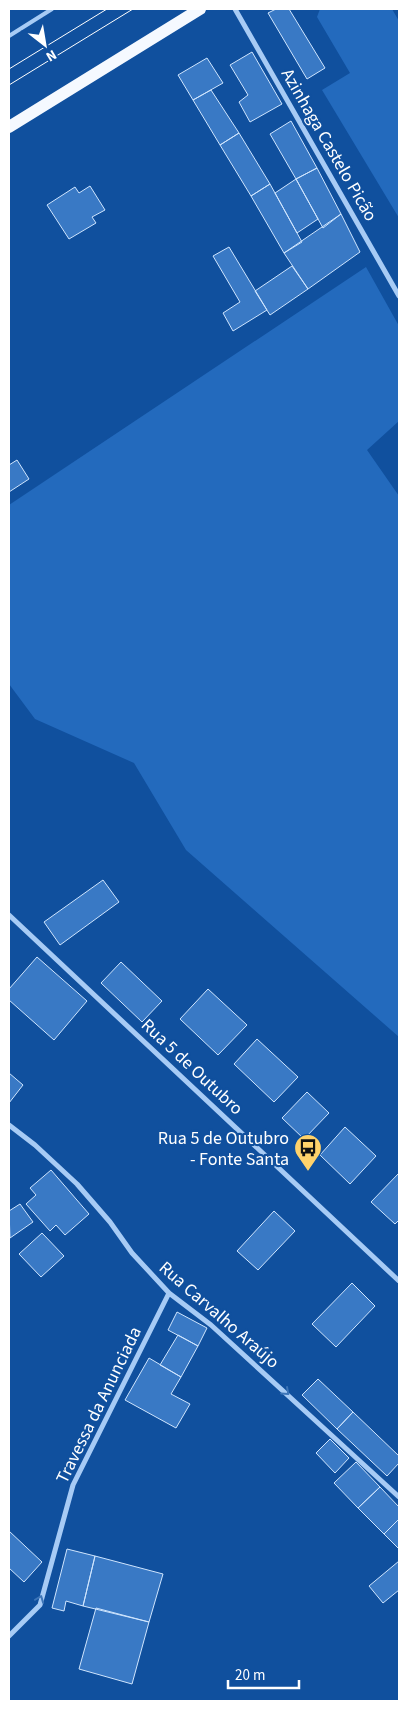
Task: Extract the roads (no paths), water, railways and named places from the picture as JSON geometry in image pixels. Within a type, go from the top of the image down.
[{"type":"main road","points":[[9,127],[200,9]]},
{"type":"street","name":"Azinhaga Castelo Picão","points":[[235,9],[399,296]]},
{"type":"street","name":"Rua 5 de Outubro","points":[[9,915],[399,1282]]},
{"type":"street","name":"Rua Carvalho Araújo","points":[[9,1125],[36,1145],[77,1184],[110,1222],[132,1253],[169,1293],[211,1325],[399,1498]]},
{"type":"street","name":"Travessa da Anunciada","points":[[9,1636],[40,1605],[73,1485],[169,1293]]},
{"type":"lane","points":[[9,36],[52,9]]},
{"type":"tram line","points":[[9,69],[107,9]]},
{"type":"tram line","points":[[9,85],[133,9]]},
{"type":"place","name":"Rua 5 de Outubro - Fonte Santa","points":[[308,1172]]}]
